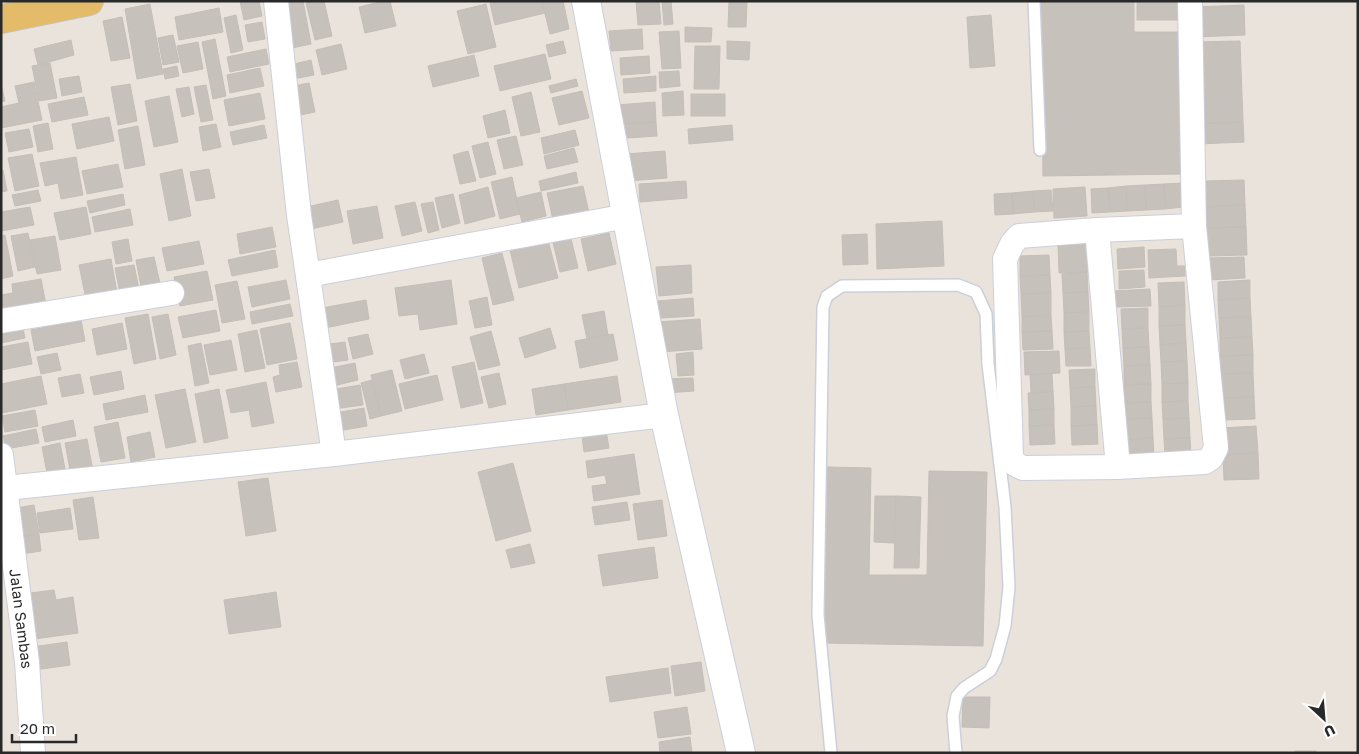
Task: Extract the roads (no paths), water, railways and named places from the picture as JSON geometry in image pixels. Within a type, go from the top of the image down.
[{"type":"main road","points":[[1,19],[89,1]]},
{"type":"street","points":[[276,1],[299,214],[334,454]]},
{"type":"street","points":[[586,1],[664,415],[741,753]]},
{"type":"street","points":[[1190,1],[1194,226],[1216,448],[1212,458],[1205,462],[1118,467],[1023,468],[1015,464],[1012,457],[1005,259],[1012,244],[1019,236],[1097,230],[1194,226]]},
{"type":"street","points":[[308,275],[626,216]]},
{"type":"street","points":[[1097,230],[1118,467]]},
{"type":"street","points":[[1,321],[172,293]]},
{"type":"street","points":[[6,488],[334,454],[664,415]]},
{"type":"street","name":"Jalan Sambas","points":[[1,455],[27,662],[33,753]]},
{"type":"lane","points":[[1034,1],[1040,150]]},
{"type":"lane","points":[[831,753],[818,615],[823,307],[827,296],[842,286],[874,284],[958,285],[976,292],[986,314],[988,364],[1005,507],[1009,587],[1005,626],[996,659],[990,671],[964,688],[957,696],[953,716],[956,753]]}]
